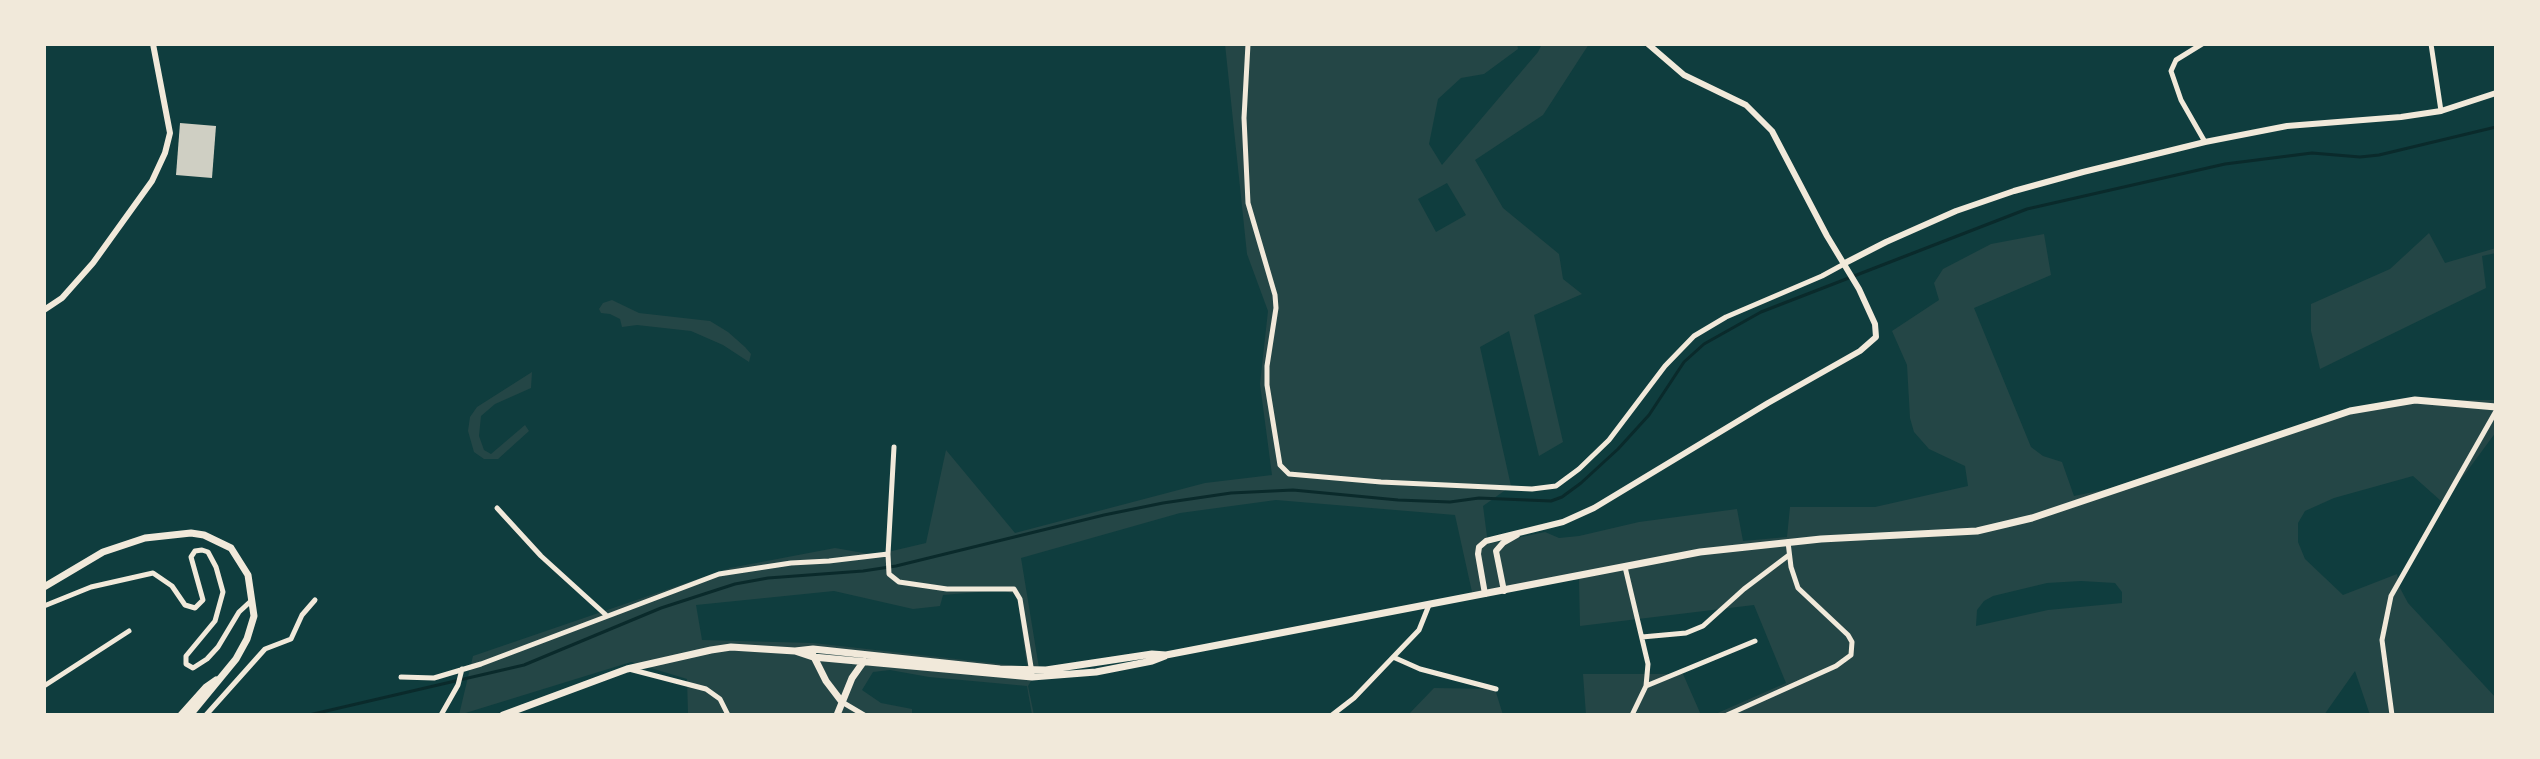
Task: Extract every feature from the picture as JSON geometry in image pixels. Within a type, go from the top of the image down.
[{"type":"main road","points":[[503,715],[627,669],[731,647],[1032,674],[1096,667],[1700,552],[1788,542],[1977,531],[2005,526],[2323,419],[2383,404],[2424,400],[2496,409]]},
{"type":"main road","points":[[44,587],[80,564],[123,544],[145,538],[191,533],[204,535],[231,548],[248,575],[254,616],[247,639],[236,659],[190,715]]},
{"type":"main road","points":[[813,653],[864,661],[892,661]]},
{"type":"main road","points":[[813,653],[826,681],[842,702]]},
{"type":"main road","points":[[837,715],[852,678],[864,661]]},
{"type":"main road","points":[[181,715],[206,687],[218,679]]},
{"type":"street","points":[[44,310],[80,280],[152,181],[164,156],[170,133],[153,44]]},
{"type":"street","points":[[1248,44],[1244,118],[1248,203],[1275,295],[1267,385],[1280,465],[1289,474],[1532,489],[1556,486],[1579,469],[1609,440],[1665,366],[1694,336],[1726,317],[1822,276],[1922,225],[2004,194],[2205,142],[2287,126],[2441,111],[2496,93]]},
{"type":"street","points":[[1485,594],[1479,547],[1496,536],[1563,522],[1594,508],[1867,346],[1877,333],[1851,273],[1820,222],[1778,139],[1746,105],[1684,75],[1648,44]]},
{"type":"street","points":[[2202,44],[2176,60],[2171,71],[2181,100],[2205,142]]},
{"type":"street","points":[[2431,44],[2441,111]]},
{"type":"street","points":[[2392,715],[2382,640],[2391,596],[2496,409]]},
{"type":"street","points":[[894,447],[889,574],[899,582],[947,589],[1014,589],[1020,599],[1032,674]]},
{"type":"street","points":[[497,508],[541,556],[606,615]]},
{"type":"street","points":[[1504,591],[1496,551],[1506,541],[1526,531]]},
{"type":"street","points":[[1727,715],[1836,666],[1851,655],[1852,642],[1848,635],[1798,588],[1788,542]]},
{"type":"street","points":[[44,606],[91,587],[153,573],[172,586],[185,605],[195,608],[203,600],[191,557],[195,551],[208,552],[220,577],[223,592],[215,621],[186,656],[186,664],[193,668],[218,647],[239,612],[252,600]]},
{"type":"street","points":[[1642,637],[1686,633],[1703,626],[1744,589],[1789,555]]},
{"type":"street","points":[[401,677],[434,678],[462,671],[701,579],[733,570],[888,556]]},
{"type":"street","points":[[1625,566],[1648,664],[1646,686],[1632,715]]},
{"type":"street","points":[[206,715],[265,649],[291,639],[302,615],[315,600]]},
{"type":"street","points":[[1332,715],[1354,698],[1419,630],[1429,605]]},
{"type":"street","points":[[44,686],[129,631]]},
{"type":"street","points":[[1646,686],[1755,641]]},
{"type":"street","points":[[1393,657],[1420,669],[1496,689]]},
{"type":"street","points":[[627,669],[706,689],[720,699],[728,715]]},
{"type":"street","points":[[441,715],[458,685],[462,671]]},
{"type":"street","points":[[842,702],[864,715]]},
{"type":"shaded area","points":[[1225,44],[1517,44],[1518,49],[1484,74],[1461,78],[1438,99],[1429,144],[1442,165],[1542,44],[1589,44],[1543,115],[1475,160],[1503,208],[1559,254],[1563,279],[1582,294],[1534,315],[1563,442],[1539,456],[1509,331],[1480,347],[1511,486],[1483,506],[1488,544],[1545,532],[1559,538],[1579,536],[1639,522],[1737,509],[1743,541],[1787,537],[1790,507],[1875,507],[1968,486],[1965,466],[1929,449],[1914,432],[1910,418],[1907,365],[1892,331],[1939,300],[1934,283],[1943,269],[1991,244],[2044,234],[2051,275],[1974,308],[2031,447],[2043,456],[2062,462],[2074,496],[2108,489],[2335,413],[2419,400],[2496,400],[2496,432],[2441,501],[2413,476],[2334,498],[2305,511],[2298,523],[2298,542],[2305,559],[2343,595],[2397,574],[2408,603],[2496,698],[2496,715],[2370,715],[2355,671],[2324,715],[1713,715],[1786,683],[1754,605],[1580,626],[1579,579],[1472,592],[1455,515],[1276,500],[1180,513],[1021,558],[1039,668],[1028,686],[1034,715],[1027,686],[929,677],[890,670],[873,672],[862,690],[881,703],[912,709],[912,715],[688,713],[687,679],[631,662],[459,715],[473,656],[730,568],[835,548],[875,555],[926,543],[946,450],[1015,533],[1205,483],[1272,475],[1260,384],[1268,311],[1247,254]],"holes":[[[1447,183],[1466,215],[1436,232],[1418,199]],[[2047,583],[2115,583],[2122,592],[2122,603],[2048,610],[1976,626],[1977,610],[1984,601]],[[1002,590],[1017,595],[1027,667],[813,643],[702,640],[696,605],[834,591],[913,609],[940,606],[943,595]]]},
{"type":"shaded area","points":[[2429,233],[2445,263],[2496,248],[2496,253],[2482,256],[2486,288],[2320,369],[2311,331],[2311,304],[2390,269]]},
{"type":"shaded area","points":[[612,300],[639,313],[710,321],[745,347],[751,354],[749,362],[723,345],[691,331],[637,325],[622,327],[620,319],[601,313],[599,309],[603,303]]},
{"type":"shaded area","points":[[532,372],[531,388],[495,404],[481,416],[479,436],[484,450],[491,454],[525,425],[529,431],[498,459],[484,459],[474,452],[468,431],[470,417],[477,407]]},
{"type":"shaded area","points":[[1583,674],[1683,674],[1701,715],[1586,715]]},
{"type":"shaded area","points":[[1434,688],[1495,689],[1503,715],[1408,715]]},
{"type":"building","points":[[180,123],[216,126],[212,178],[176,175]]},
{"type":"waterway","points":[[309,715],[524,665],[661,608],[735,584],[896,566],[1163,503],[1231,493],[1293,490],[1398,500],[1450,502],[1479,498],[1551,501],[1581,483],[1618,449],[1649,415],[1684,362],[1704,344],[1761,312],[2027,209],[2225,164],[2312,153],[2360,157],[2379,155],[2496,127]]}]
